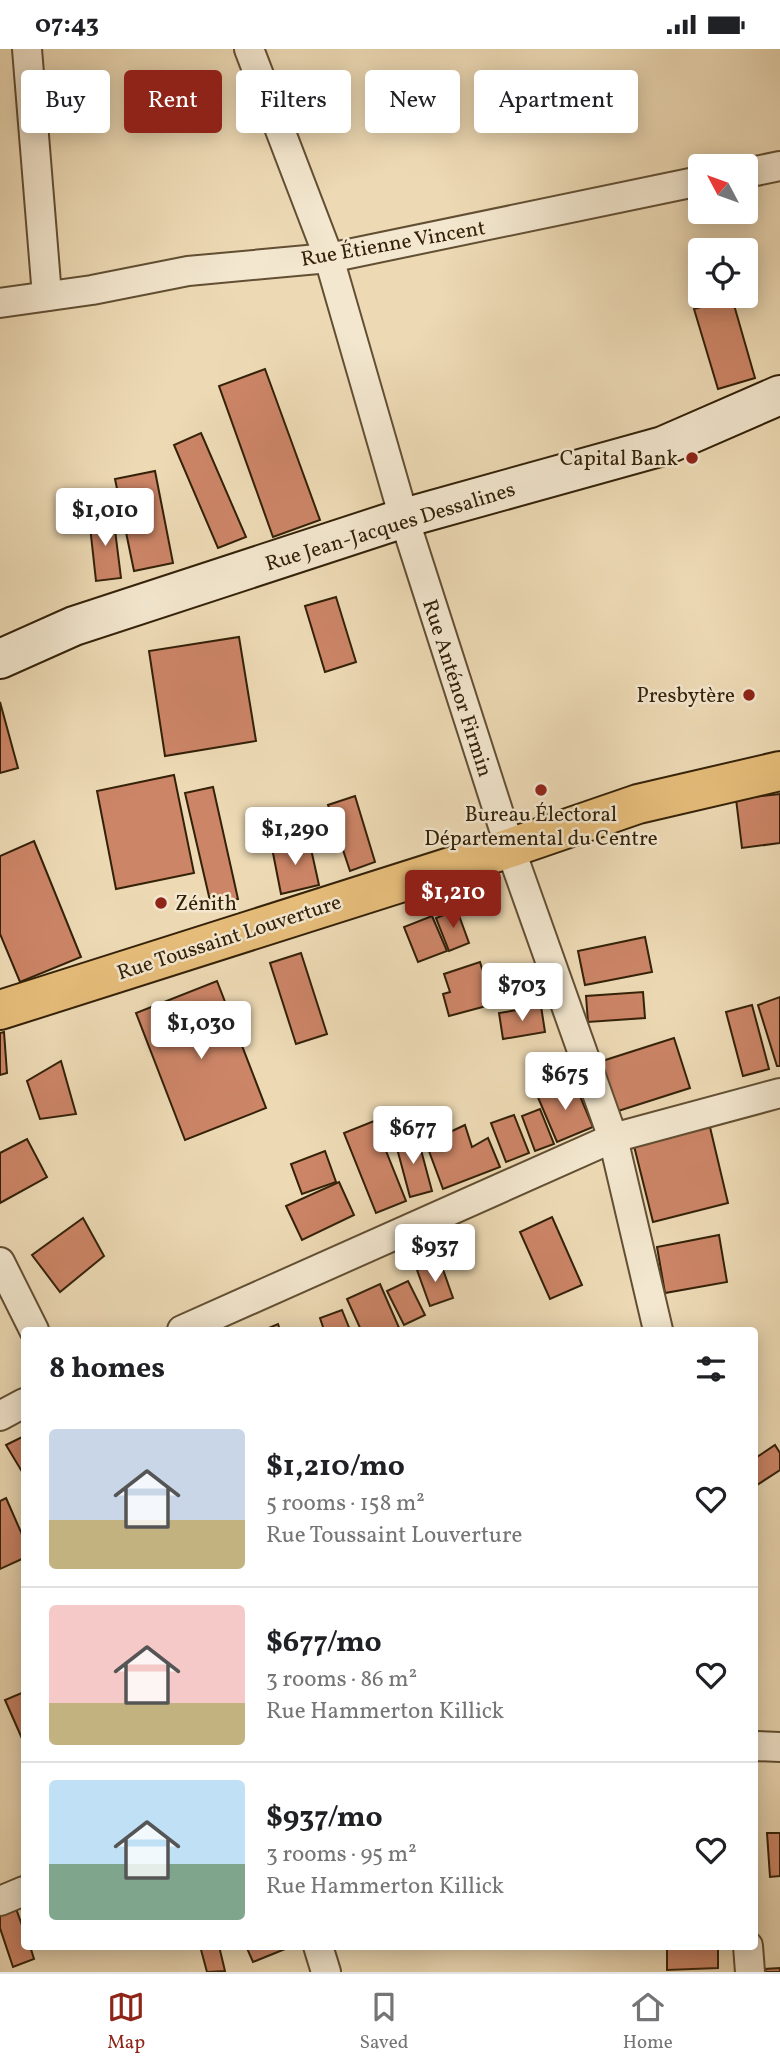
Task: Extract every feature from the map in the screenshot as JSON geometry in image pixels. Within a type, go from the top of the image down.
[{"type":"main road","name":"Rue Jean-Jacques Dessalines","points":[[0,659],[74,626],[404,518],[663,446],[780,394]]},
{"type":"main road","name":"Rue Toussaint Louverture","points":[[0,1010],[510,848],[638,804],[780,771]]},
{"type":"street","points":[[27,49],[47,296]]},
{"type":"street","name":"Rue Anténor Firmin","points":[[249,49],[329,258],[404,518],[510,848],[613,1138],[657,1327]]},
{"type":"street","points":[[758,171],[780,166]]},
{"type":"street","name":"Rue Étienne Vincent","points":[[0,303],[92,290],[188,271],[329,258],[688,183]]},
{"type":"street","points":[[189,1327],[613,1138],[780,1093]]},
{"type":"street","points":[[0,1262],[32,1327]]},
{"type":"street","points":[[0,1416],[21,1405]]},
{"type":"street","points":[[758,1746],[780,1747]]},
{"type":"street","points":[[0,1901],[21,1892]]},
{"type":"street","points":[[319,1950],[326,1972]]},
{"type":"street","points":[[748,1950],[750,1972]]},
{"type":"building","points":[[735,308],[755,378],[718,389],[694,309]]},
{"type":"building","points":[[265,369],[320,520],[273,537],[219,386]]},
{"type":"building","points":[[201,433],[246,537],[218,548],[174,445]]},
{"type":"building","points":[[155,471],[173,563],[134,571],[115,479]]},
{"type":"building","points":[[113,514],[121,578],[96,581],[89,517]]},
{"type":"building","points":[[336,597],[356,662],[325,672],[305,606]]},
{"type":"building","points":[[239,637],[256,741],[165,756],[149,651]]},
{"type":"building","points":[[0,702],[18,768],[0,773]]},
{"type":"building","points":[[174,775],[194,873],[116,889],[97,791]]},
{"type":"building","points":[[213,787],[238,899],[211,905],[185,793]]},
{"type":"building","points":[[780,794],[780,843],[742,848],[736,799]]},
{"type":"building","points":[[355,796],[375,862],[350,871],[328,805]]},
{"type":"building","points":[[309,840],[319,885],[281,894],[272,848]]},
{"type":"building","points":[[34,841],[81,957],[20,982],[0,934],[0,856]]},
{"type":"building","points":[[457,910],[469,943],[449,951],[436,918]]},
{"type":"building","points":[[432,916],[447,951],[418,962],[404,927]]},
{"type":"building","points":[[645,937],[652,972],[585,985],[578,951]]},
{"type":"building","points":[[301,953],[327,1034],[296,1044],[270,963]]},
{"type":"building","points":[[480,962],[486,982],[499,978],[505,1001],[449,1016],[443,994],[450,992],[444,974]]},
{"type":"building","points":[[217,981],[266,1108],[185,1140],[136,1013]]},
{"type":"building","points":[[643,992],[645,1018],[588,1022],[586,996]]},
{"type":"building","points":[[780,997],[780,1066],[777,1066],[758,1005]]},
{"type":"building","points":[[752,1005],[769,1069],[743,1076],[726,1012]]},
{"type":"building","points":[[541,1006],[545,1032],[503,1039],[499,1013]]},
{"type":"building","points":[[4,1032],[7,1073],[0,1075],[0,1033]]},
{"type":"building","points":[[674,1038],[690,1088],[612,1113],[596,1063]]},
{"type":"building","points":[[61,1061],[76,1114],[40,1119],[27,1081]]},
{"type":"building","points":[[574,1082],[593,1127],[557,1142],[537,1095]]},
{"type":"building","points":[[540,1109],[554,1144],[535,1151],[522,1116]]},
{"type":"building","points":[[514,1115],[529,1153],[506,1162],[491,1123]]},
{"type":"building","points":[[374,1121],[406,1201],[376,1213],[344,1133]]},
{"type":"building","points":[[709,1123],[728,1203],[653,1222],[633,1142]]},
{"type":"building","points":[[465,1125],[472,1147],[488,1138],[500,1167],[443,1189],[426,1143]]},
{"type":"building","points":[[417,1135],[432,1191],[410,1197],[395,1141]]},
{"type":"building","points":[[27,1139],[47,1177],[0,1203],[0,1153]]},
{"type":"building","points":[[325,1151],[336,1182],[302,1194],[291,1164]]},
{"type":"building","points":[[339,1182],[354,1215],[302,1240],[286,1206]]},
{"type":"building","points":[[552,1217],[582,1285],[550,1299],[520,1232]]},
{"type":"building","points":[[83,1218],[104,1256],[60,1292],[32,1255]]},
{"type":"building","points":[[719,1235],[727,1282],[665,1293],[657,1247]]},
{"type":"building","points":[[440,1261],[453,1298],[430,1306],[417,1270]]},
{"type":"building","points":[[408,1281],[425,1315],[404,1325],[387,1291]]},
{"type":"building","points":[[380,1284],[399,1327],[360,1327],[347,1299]]},
{"type":"building","points":[[342,1310],[349,1327],[323,1327],[320,1318]]},
{"type":"building","points":[[21,1438],[21,1470],[6,1445]]},
{"type":"building","points":[[775,1445],[780,1453],[780,1470],[758,1484],[758,1456]]},
{"type":"building","points":[[6,1498],[21,1532],[21,1559],[0,1569],[0,1501]]},
{"type":"building","points":[[21,1693],[21,1736],[5,1700]]},
{"type":"building","points":[[767,1833],[780,1833],[780,1876],[770,1877]]},
{"type":"building","points":[[13,1900],[21,1923],[21,1950],[31,1950],[34,1959],[13,1967],[0,1928],[0,1904]]},
{"type":"building","points":[[201,1950],[220,1950],[225,1971],[207,1972]]},
{"type":"building","points":[[248,1950],[283,1950],[253,1962]]},
{"type":"building","points":[[667,1950],[718,1950],[718,1968],[667,1970]]},
{"type":"building","points":[[780,1968],[780,1972],[766,1972],[765,1969]]},
{"type":"place","name":"Capital Bank","points":[[692,458]]},
{"type":"place","name":"Presbytère","points":[[749,695]]},
{"type":"place","name":"Bureau Électoral Départemental du Centre","points":[[541,790]]},
{"type":"place","name":"Zénith","points":[[161,903]]}]
